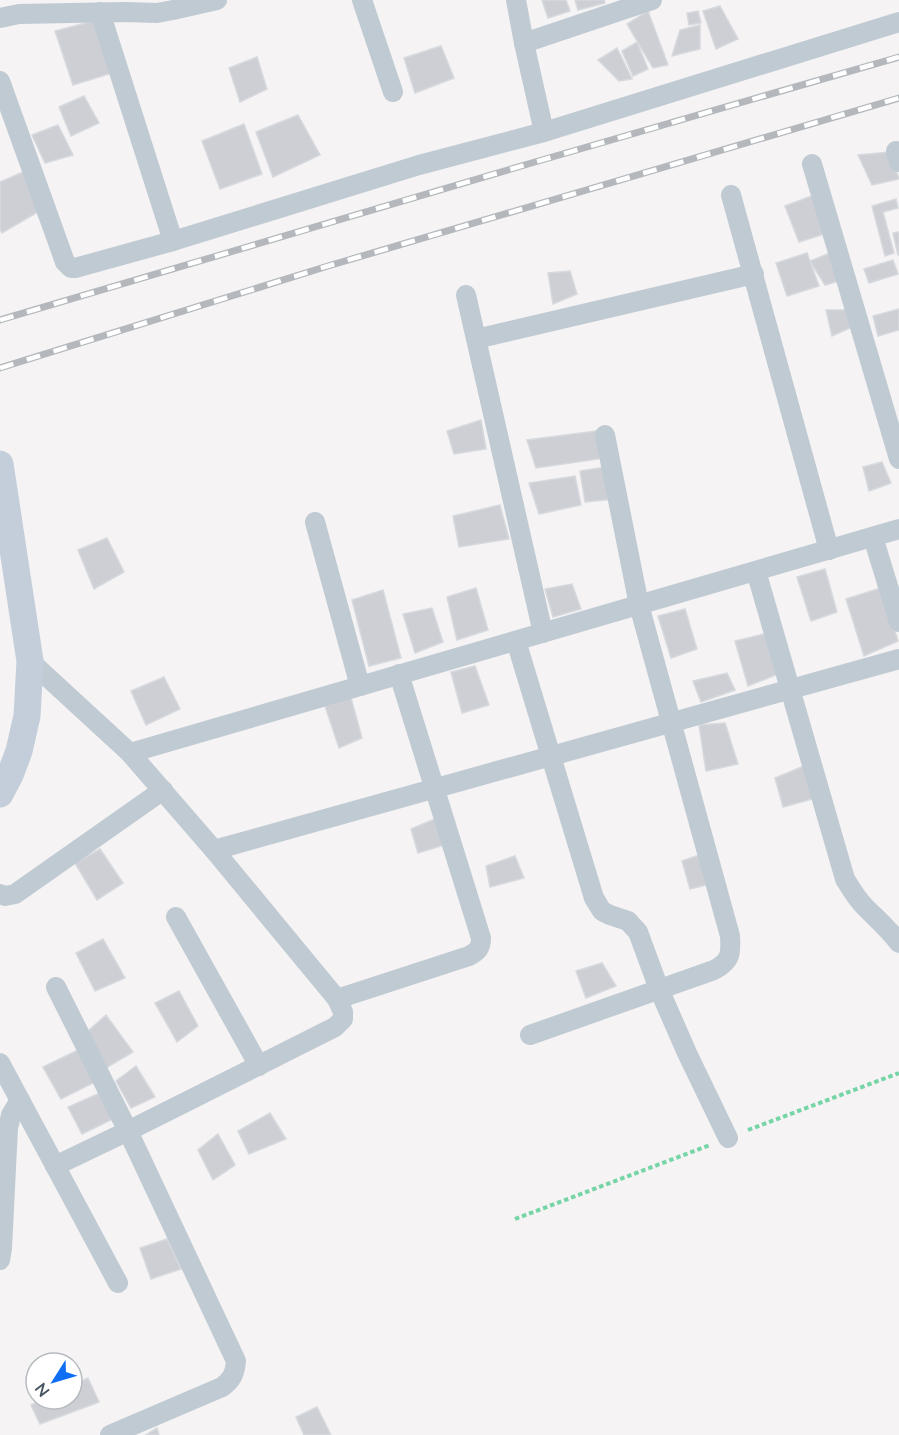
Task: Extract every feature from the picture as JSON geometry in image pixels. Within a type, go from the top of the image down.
[{"type":"main road","points":[[0,464],[30,661],[27,716],[19,751],[0,794]]},
{"type":"street","points":[[0,18],[19,14],[157,13],[172,5],[217,0]]},
{"type":"street","points":[[362,0],[393,92]]},
{"type":"street","points":[[516,0],[544,132]]},
{"type":"street","points":[[524,43],[652,0]]},
{"type":"street","points":[[100,12],[173,241]]},
{"type":"street","points":[[0,81],[65,262],[71,268],[75,268],[173,241],[419,165],[544,132],[899,22]]},
{"type":"street","points":[[812,164],[899,459]]},
{"type":"street","points":[[731,195],[829,550]]},
{"type":"street","points":[[476,339],[754,274]]},
{"type":"street","points":[[466,295],[543,633]]},
{"type":"street","points":[[530,1035],[714,970],[723,966],[730,952],[730,936],[639,605],[605,435]]},
{"type":"street","points":[[315,522],[360,686]]},
{"type":"street","points":[[130,753],[899,529]]},
{"type":"street","points":[[873,537],[899,622]]},
{"type":"street","points":[[756,571],[845,879],[863,905],[899,942]]},
{"type":"street","points":[[516,641],[594,898],[602,911],[628,921],[638,932],[659,989],[728,1138]]},
{"type":"street","points":[[214,850],[899,659]]},
{"type":"street","points":[[30,661],[130,753],[163,790],[337,999],[344,1019],[340,1024],[259,1066],[55,1166]]},
{"type":"street","points":[[337,999],[469,956],[481,947],[481,938],[399,674]]},
{"type":"street","points":[[0,894],[5,896],[15,894],[163,790]]},
{"type":"street","points":[[176,917],[259,1066]]},
{"type":"street","points":[[56,987],[128,1131],[236,1361],[235,1373],[230,1382],[222,1387],[110,1435]]},
{"type":"street","points":[[0,1063],[10,1108],[0,1260]]},
{"type":"street","points":[[10,1108],[55,1166],[118,1283]]},
{"type":"building","points":[[542,0],[566,0],[570,11],[548,18]]},
{"type":"building","points":[[575,0],[604,0],[605,3],[578,10]]},
{"type":"building","points":[[720,6],[738,39],[716,49],[703,11]]},
{"type":"building","points":[[648,11],[668,65],[653,68],[627,24]]},
{"type":"building","points":[[698,11],[701,23],[689,25],[687,13]]},
{"type":"building","points":[[94,21],[112,73],[73,85],[55,31]]},
{"type":"building","points":[[700,25],[700,49],[672,56],[680,30]]},
{"type":"building","points":[[637,42],[648,69],[633,76],[622,51]]},
{"type":"building","points":[[441,46],[454,78],[415,93],[404,58]]},
{"type":"building","points":[[617,48],[632,79],[619,81],[598,60]]},
{"type":"building","points":[[257,57],[267,89],[240,102],[229,68]]},
{"type":"building","points":[[84,96],[99,123],[71,136],[59,107]]},
{"type":"building","points":[[298,115],[320,155],[273,177],[256,132]]},
{"type":"building","points":[[244,124],[262,174],[220,189],[202,141]]},
{"type":"building","points":[[58,125],[73,155],[45,163],[32,135]]},
{"type":"building","points":[[890,152],[899,179],[872,185],[858,155]]},
{"type":"building","points":[[23,172],[38,212],[2,233],[0,229],[0,182]]},
{"type":"building","points":[[814,195],[824,234],[799,242],[785,206]]},
{"type":"building","points":[[896,199],[898,208],[883,212],[894,253],[885,256],[872,206]]},
{"type":"building","points":[[899,232],[899,255],[898,255],[893,233]]},
{"type":"building","points":[[807,253],[819,286],[787,296],[776,263]]},
{"type":"building","points":[[830,253],[839,281],[825,285],[810,261]]},
{"type":"building","points":[[893,260],[898,274],[869,283],[864,269]]},
{"type":"building","points":[[570,271],[577,294],[553,304],[548,273]]},
{"type":"building","points":[[899,309],[899,330],[878,336],[873,316]]},
{"type":"building","points":[[826,310],[849,310],[850,328],[832,336]]},
{"type":"building","points":[[481,420],[486,449],[454,454],[447,431]]},
{"type":"building","points":[[596,431],[605,458],[536,468],[527,440]]},
{"type":"building","points":[[882,462],[891,483],[869,491],[863,467]]},
{"type":"building","points":[[611,466],[614,499],[585,502],[580,471]]},
{"type":"building","points":[[575,476],[581,505],[539,514],[529,483]]},
{"type":"building","points":[[500,505],[509,539],[459,547],[453,516]]},
{"type":"building","points":[[107,538],[124,572],[94,589],[78,550]]},
{"type":"building","points":[[825,569],[837,612],[811,621],[797,577]]},
{"type":"building","points":[[572,584],[581,609],[553,617],[545,589]]},
{"type":"building","points":[[476,588],[488,630],[457,640],[447,597]]},
{"type":"building","points":[[881,588],[898,641],[864,656],[846,599]]},
{"type":"building","points":[[383,590],[401,658],[369,666],[352,600]]},
{"type":"building","points":[[432,608],[443,642],[415,653],[403,614]]},
{"type":"building","points":[[685,609],[697,649],[671,658],[658,616]]},
{"type":"building","points":[[768,633],[781,673],[748,686],[735,641]]},
{"type":"building","points":[[475,666],[489,705],[462,713],[451,672]]},
{"type":"building","points":[[727,673],[735,690],[701,702],[693,681]]},
{"type":"building","points":[[164,677],[180,709],[146,725],[131,691]]},
{"type":"building","points":[[351,698],[362,738],[339,748],[325,706]]},
{"type":"building","points":[[725,723],[738,764],[706,771],[699,725]]},
{"type":"building","points":[[804,766],[816,798],[783,807],[775,778]]},
{"type":"building","points":[[437,818],[444,845],[418,853],[411,829]]},
{"type":"building","points":[[100,849],[123,883],[97,900],[75,863]]},
{"type":"building","points":[[702,854],[710,884],[690,889],[682,861]]},
{"type":"building","points":[[515,856],[524,878],[490,887],[486,866]]},
{"type":"building","points":[[103,939],[125,978],[95,991],[76,953]]},
{"type":"building","points":[[602,963],[616,986],[586,998],[576,971]]},
{"type":"building","points":[[179,991],[198,1026],[177,1042],[155,1003]]},
{"type":"building","points":[[106,1015],[133,1052],[106,1068],[86,1033]]},
{"type":"building","points":[[80,1049],[97,1081],[61,1099],[43,1067]]},
{"type":"building","points":[[136,1066],[155,1097],[131,1108],[116,1081]]},
{"type":"building","points":[[102,1092],[115,1118],[82,1134],[68,1107]]},
{"type":"building","points":[[270,1113],[286,1139],[249,1154],[238,1131]]},
{"type":"building","points":[[218,1134],[235,1165],[213,1180],[198,1150]]},
{"type":"building","points":[[167,1239],[181,1269],[151,1279],[140,1248]]},
{"type":"building","points":[[88,1378],[99,1402],[84,1408],[84,1380]]},
{"type":"building","points":[[317,1407],[331,1435],[304,1435],[296,1417]]},
{"type":"building","points":[[34,1411],[75,1411],[40,1424]]},
{"type":"building","points":[[157,1428],[159,1435],[146,1435]]},
{"type":"railway","points":[[0,320],[899,57]]},
{"type":"railway","points":[[0,368],[328,266],[899,98]]}]
